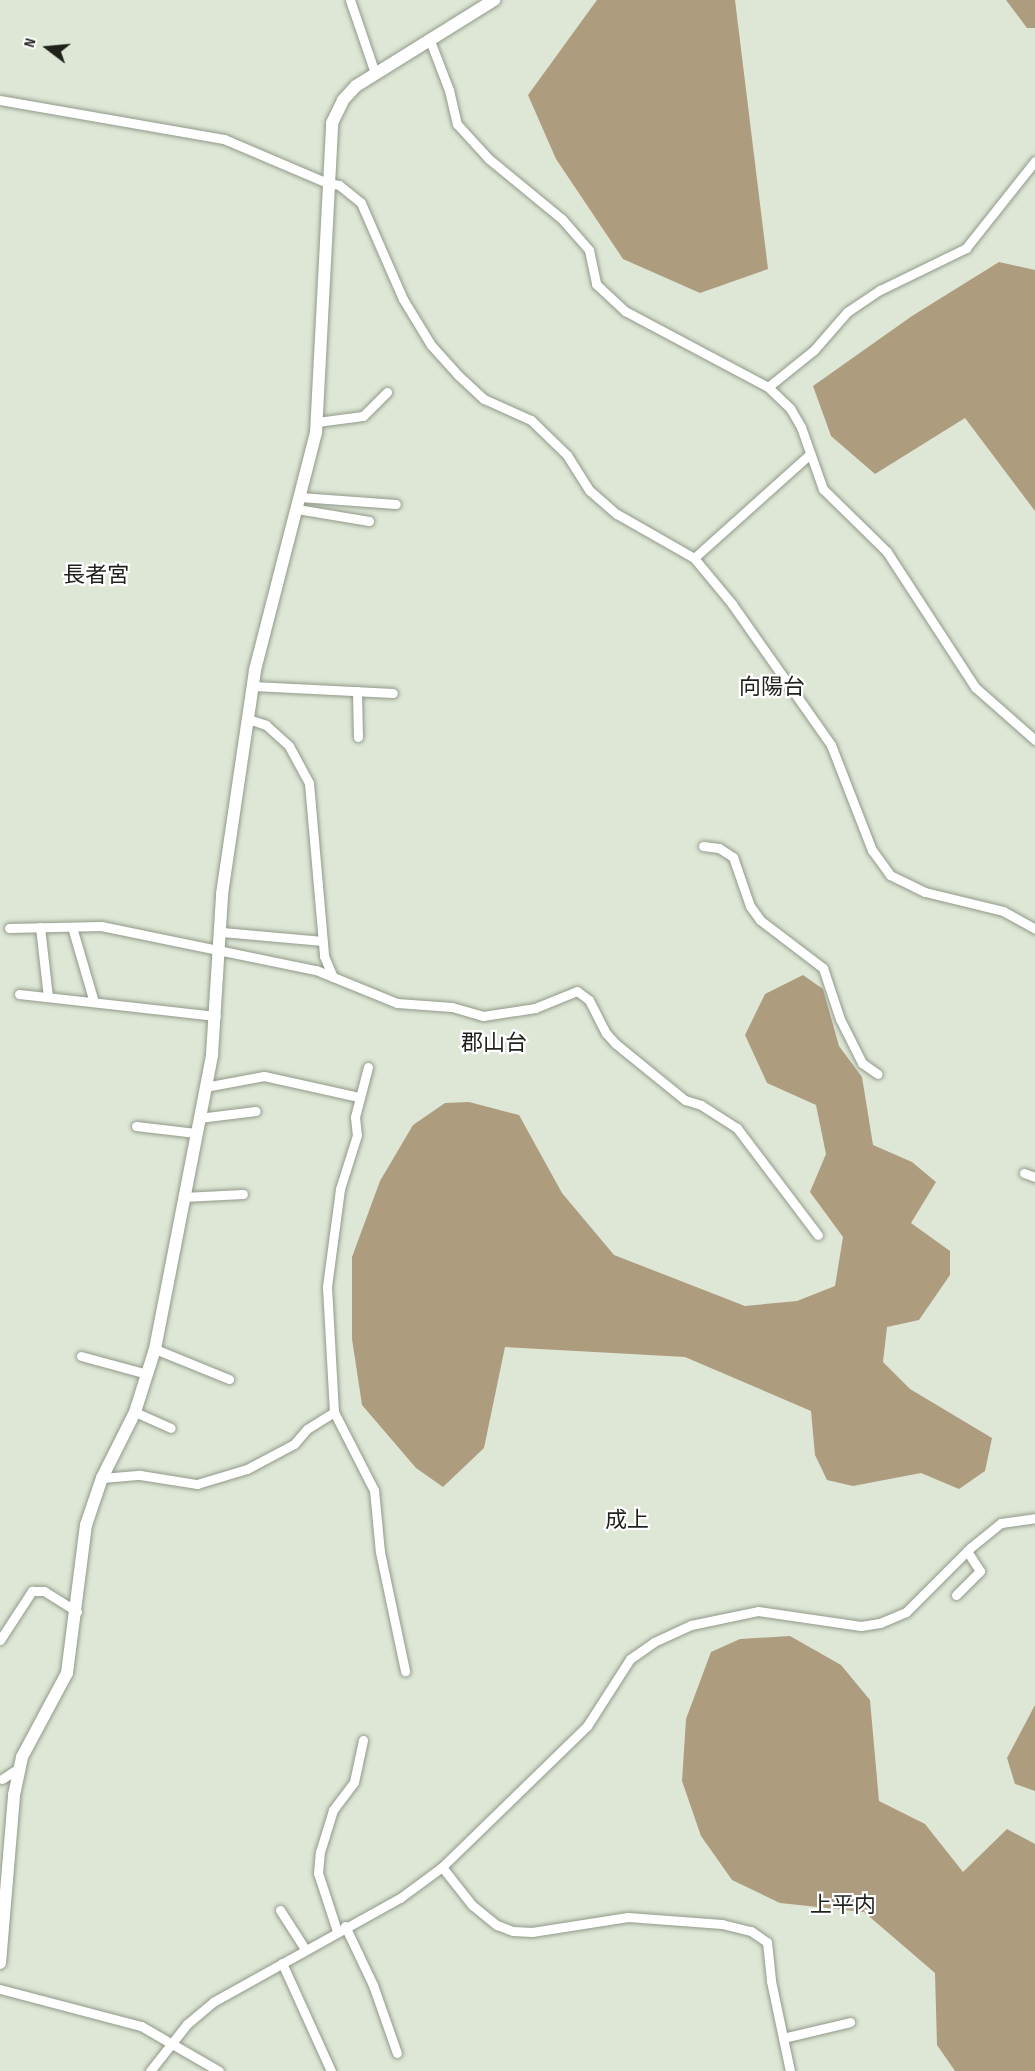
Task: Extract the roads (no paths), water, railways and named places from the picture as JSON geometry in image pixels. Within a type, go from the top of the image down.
[{"type":"street","points":[[350,0],[375,73]]},
{"type":"street","points":[[0,1963],[20,1768],[27,1742],[67,1673],[77,1612],[84,1535],[102,1478],[135,1412],[154,1349],[205,1088],[216,1016],[222,932],[222,894],[253,686],[317,422],[327,183],[332,123],[343,100],[375,73],[494,0]]},
{"type":"street","points":[[429,38],[449,90],[457,124],[489,159],[562,219],[589,250],[596,284],[625,311],[768,387],[790,408],[801,427],[823,489],[887,552],[975,687],[1035,740]]},
{"type":"street","points":[[0,100],[224,139],[327,183],[339,185],[361,202],[403,299],[431,345],[458,375],[484,399],[531,420],[567,455],[589,490],[616,514],[694,558],[732,603],[826,737],[872,850],[890,874],[925,892],[1003,911],[1035,929]]},
{"type":"street","points":[[768,387],[813,350],[847,312],[880,290],[966,248],[1035,161]]},
{"type":"street","points":[[317,422],[363,416],[387,392]]},
{"type":"street","points":[[694,558],[810,454]]},
{"type":"street","points":[[298,503],[396,504]]},
{"type":"street","points":[[298,503],[369,521]]},
{"type":"street","points":[[253,686],[393,693]]},
{"type":"street","points":[[357,691],[358,737]]},
{"type":"street","points":[[248,720],[266,724],[288,746],[309,783],[322,941],[324,956],[333,977]]},
{"type":"street","points":[[703,846],[719,848],[733,857],[750,906],[760,920],[823,968],[840,1019],[862,1063],[878,1074]]},
{"type":"street","points":[[9,928],[101,926],[316,969],[397,1003],[452,1007],[483,1016],[513,1014],[577,991],[583,994],[606,1033],[616,1044],[685,1100],[701,1105],[737,1128],[818,1235]]},
{"type":"street","points":[[40,927],[48,997]]},
{"type":"street","points":[[72,927],[94,1002]]},
{"type":"street","points":[[222,932],[322,941]]},
{"type":"street","points":[[19,994],[216,1016]]},
{"type":"street","points":[[368,1067],[359,1097],[357,1135],[340,1189],[327,1287],[334,1412],[374,1490],[380,1552],[405,1671]]},
{"type":"street","points":[[205,1088],[264,1076],[359,1097]]},
{"type":"street","points":[[199,1118],[256,1111]]},
{"type":"street","points":[[136,1126],[196,1132]]},
{"type":"street","points":[[1023,1173],[1035,1177]]},
{"type":"street","points":[[183,1197],[243,1194]]},
{"type":"street","points":[[154,1349],[229,1379]]},
{"type":"street","points":[[81,1356],[147,1374]]},
{"type":"street","points":[[135,1412],[171,1428]]},
{"type":"street","points":[[102,1478],[140,1475],[197,1484],[247,1469],[284,1449],[334,1412]]},
{"type":"street","points":[[150,2071],[172,2042],[213,2002],[341,1928],[400,1898],[442,1867],[587,1726],[630,1659],[654,1642],[691,1625],[758,1611],[861,1626],[880,1623],[906,1612],[967,1551],[1001,1523],[1035,1518]]},
{"type":"street","points":[[956,1594],[980,1571],[967,1551]]},
{"type":"street","points":[[0,1640],[28,1593],[38,1589],[77,1612]]},
{"type":"street","points":[[0,1618],[9,1625]]},
{"type":"street","points":[[363,1740],[354,1782],[333,1810],[320,1852],[318,1873],[341,1928],[373,1985],[397,2053]]},
{"type":"street","points":[[2,1779],[20,1768]]},
{"type":"street","points":[[442,1867],[472,1905],[497,1925],[513,1931],[532,1932],[627,1917],[722,1924],[751,1931],[767,1942],[771,1982],[790,2071]]},
{"type":"street","points":[[280,1910],[305,1949]]},
{"type":"street","points":[[282,1963],[331,2071]]},
{"type":"street","points":[[0,1989],[118,2018],[172,2042],[219,2071]]},
{"type":"street","points":[[783,2038],[850,2022]]},
{"type":"district","name":"長者宮","points":[[96,576]]},
{"type":"district","name":"向陽台","points":[[772,688]]},
{"type":"district","name":"郡山台","points":[[494,1044]]},
{"type":"district","name":"成上","points":[[627,1521]]},
{"type":"district","name":"上平内","points":[[843,1906]]}]
